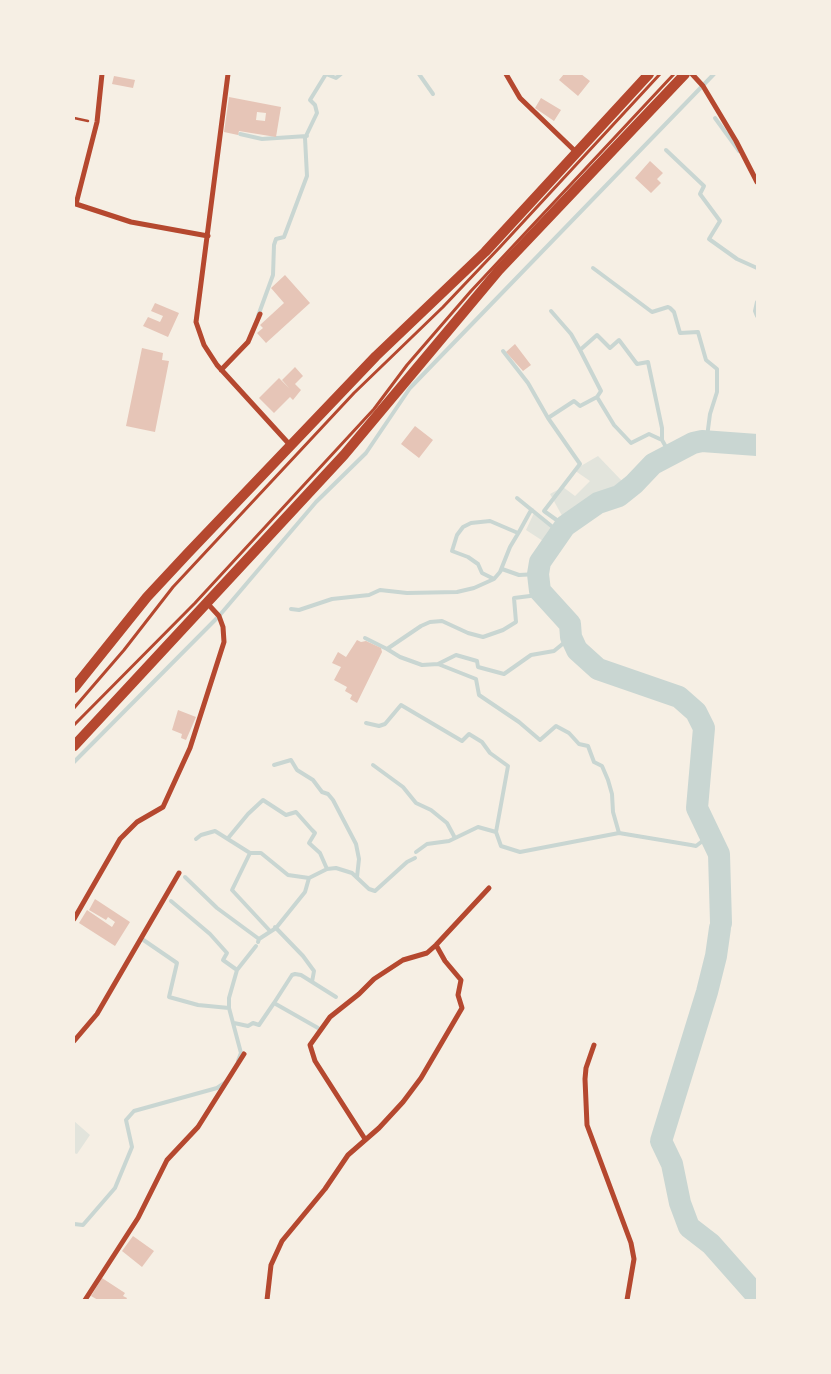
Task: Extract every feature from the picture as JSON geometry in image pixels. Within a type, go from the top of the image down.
[{"type":"highway","points":[[74,688],[147,597],[376,356],[485,252],[649,74]]},
{"type":"highway","points":[[74,746],[355,442],[499,270],[684,74]]},
{"type":"street","points":[[102,74],[97,122],[76,204],[131,222],[208,236]]},
{"type":"street","points":[[228,74],[196,322],[204,345],[221,370],[290,445]]},
{"type":"street","points":[[506,74],[520,98],[576,152]]},
{"type":"street","points":[[692,74],[703,86],[736,141],[757,182]]},
{"type":"street","points":[[221,370],[248,342],[260,314]]},
{"type":"street","points":[[74,919],[120,839],[137,822],[163,807],[190,748],[224,642],[224,627],[219,616],[206,603]]},
{"type":"street","points":[[74,1041],[97,1014],[179,873]]},
{"type":"street","points":[[365,1139],[315,1062],[310,1045],[330,1017],[359,994],[374,979],[403,960],[427,953],[489,888]]},
{"type":"street","points":[[267,1300],[271,1265],[282,1241],[325,1189],[348,1155],[379,1128],[403,1102],[421,1078],[462,1008],[458,995],[461,980],[445,961],[436,945]]},
{"type":"street","points":[[594,1045],[586,1068],[585,1079],[587,1125],[631,1243],[634,1258],[627,1300]]},
{"type":"street","points":[[85,1300],[138,1218],[166,1160],[198,1128],[244,1054]]},
{"type":"lane","points":[[74,708],[124,650],[173,587],[354,393],[444,307],[660,74]]},
{"type":"lane","points":[[74,725],[195,603],[374,409],[407,365],[471,292],[674,74]]},
{"type":"path","points":[[74,118],[97,122]]},
{"type":"shaded area","points":[[598,456],[622,481],[565,521],[550,494],[563,487],[575,496],[590,481],[574,470]]},
{"type":"shaded area","points":[[534,513],[563,534],[555,557],[538,557],[543,541],[526,530]]},
{"type":"shaded area","points":[[74,1121],[90,1135],[77,1154],[74,1153]]},
{"type":"building","points":[[564,74],[581,74],[590,81],[578,96],[559,80]]},
{"type":"building","points":[[114,76],[135,80],[133,88],[112,84]]},
{"type":"building","points":[[229,97],[281,107],[276,137],[239,131],[238,135],[224,132]],"holes":[[[257,112],[266,113],[265,121],[256,120]]]},
{"type":"building","points":[[541,98],[561,110],[554,121],[535,108]]},
{"type":"building","points":[[650,161],[663,173],[657,179],[661,183],[651,193],[635,178]]},
{"type":"building","points":[[285,275],[310,303],[266,343],[257,333],[263,328],[260,325],[284,303],[271,288]]},
{"type":"building","points":[[155,303],[179,313],[168,337],[143,326],[148,317],[160,322],[163,316],[151,311]]},
{"type":"building","points":[[515,344],[531,365],[523,371],[506,352]]},
{"type":"building","points":[[142,348],[163,353],[162,360],[169,361],[155,432],[126,426]]},
{"type":"building","points":[[295,367],[303,376],[295,384],[301,390],[293,400],[290,397],[274,413],[259,398],[279,378],[289,388],[282,380]]},
{"type":"building","points":[[415,426],[433,440],[419,458],[401,444]]},
{"type":"building","points":[[357,640],[361,642],[366,641],[381,648],[382,652],[357,703],[350,699],[352,695],[345,691],[347,687],[334,680],[341,667],[332,663],[338,652],[346,657]]},
{"type":"building","points":[[178,710],[196,717],[186,740],[181,738],[182,734],[172,730]]},
{"type":"building","points":[[95,899],[130,922],[115,946],[79,923],[87,910],[112,927],[115,922],[108,917],[106,920],[89,910]]},
{"type":"building","points":[[133,1236],[154,1251],[142,1267],[122,1251]]},
{"type":"building","points":[[102,1278],[125,1293],[123,1296],[127,1298],[126,1300],[98,1300],[91,1296]]},
{"type":"waterway","points":[[258,316],[273,275],[276,239],[284,237],[307,176],[305,138],[317,113],[315,105],[310,100],[326,74],[336,78],[341,74]]},
{"type":"waterway","points":[[419,74],[433,94]]},
{"type":"waterway","points":[[74,762],[219,616],[316,502],[366,453],[410,388],[714,74]]},
{"type":"waterway","points":[[715,118],[739,151]]},
{"type":"waterway","points":[[240,134],[262,139],[307,136]]},
{"type":"waterway","points":[[666,150],[704,186],[700,194],[720,221],[709,239],[737,259],[757,268]]},
{"type":"waterway","points":[[593,268],[652,312],[670,308],[674,312],[680,333],[698,332],[706,360],[717,369],[717,392],[710,414],[708,442]]},
{"type":"waterway","points":[[757,302],[755,311],[757,316]]},
{"type":"waterway","points":[[551,311],[571,334],[580,350],[597,335],[610,348],[619,340],[637,364],[648,362],[662,428],[662,440]]},
{"type":"waterway","points":[[580,350],[601,391],[597,397]]},
{"type":"waterway","points":[[503,351],[528,383],[548,418],[574,401],[580,406],[597,397],[614,425],[631,443],[649,434],[662,440],[670,454]]},
{"type":"waterway","points":[[548,418],[580,464],[544,511],[565,526]]},
{"type":"waterway","points":[[721,923],[719,854],[697,808],[704,728],[696,712],[679,697],[598,669],[577,650],[571,637],[570,624],[540,591],[538,574],[540,562],[565,526],[598,503],[619,496],[634,484],[653,464],[693,443],[702,441],[757,445]]},
{"type":"waterway","points":[[517,498],[560,533]]},
{"type":"waterway","points":[[518,533],[490,521],[471,523],[463,527],[457,535],[452,551],[468,557],[478,564],[482,573],[494,579],[500,572],[510,547],[532,510]]},
{"type":"waterway","points":[[500,572],[502,569],[519,575],[538,574]]},
{"type":"waterway","points":[[291,609],[299,610],[332,599],[369,595],[380,590],[407,593],[457,592],[474,588],[494,579]]},
{"type":"waterway","points":[[365,638],[387,649],[421,626],[430,622],[442,621],[468,633],[483,637],[503,630],[516,622],[514,598],[538,595],[540,591]]},
{"type":"waterway","points":[[387,649],[400,657],[422,665],[438,664],[456,655],[477,661],[478,667],[504,674],[531,655],[554,651],[571,637]]},
{"type":"waterway","points":[[438,664],[476,679],[479,695],[519,722],[540,740],[556,726],[569,733],[579,744],[588,746],[594,762],[602,766],[608,780],[612,794],[613,812],[619,833]]},
{"type":"waterway","points":[[366,723],[379,726],[385,724],[401,705],[462,741],[469,734],[482,742],[490,753],[508,766],[496,832]]},
{"type":"waterway","points":[[274,765],[291,760],[297,770],[313,780],[322,792],[328,794],[333,800],[356,844],[359,859],[357,877]]},
{"type":"waterway","points":[[373,765],[403,787],[416,803],[431,810],[447,823],[455,838]]},
{"type":"waterway","points":[[229,837],[248,814],[263,800],[286,815],[296,812],[315,833],[309,843],[320,853],[327,869]]},
{"type":"waterway","points":[[416,852],[427,844],[449,841],[478,827],[496,832],[501,846],[520,852],[619,833],[696,846],[709,836]]},
{"type":"waterway","points":[[196,839],[201,835],[215,831],[250,853],[232,890],[270,931]]},
{"type":"waterway","points":[[250,853],[261,853],[288,875],[309,878]]},
{"type":"waterway","points":[[258,942],[259,939],[276,928],[305,892],[309,878],[327,869],[336,868],[352,873],[369,889],[375,891],[407,862],[415,858]]},
{"type":"waterway","points":[[185,877],[217,908],[259,939]]},
{"type":"waterway","points":[[171,901],[210,934],[227,953],[223,960],[237,970]]},
{"type":"waterway","points":[[275,927],[303,956],[314,971],[312,982]]},
{"type":"waterway","points":[[720,928],[716,956],[707,992],[661,1141],[672,1164],[680,1203],[689,1227],[711,1244],[757,1296]]},
{"type":"waterway","points":[[142,939],[177,963],[169,997],[198,1005],[229,1008]]},
{"type":"waterway","points":[[238,1061],[241,1053],[229,1008],[229,998],[237,970],[256,946]]},
{"type":"waterway","points":[[274,1003],[292,975],[295,974],[301,975],[336,997]]},
{"type":"waterway","points":[[234,1023],[248,1026],[253,1023],[259,1025],[274,1003],[318,1028]]},
{"type":"waterway","points":[[74,1224],[83,1225],[115,1188],[132,1147],[126,1120],[134,1111],[217,1088],[226,1082]]}]
